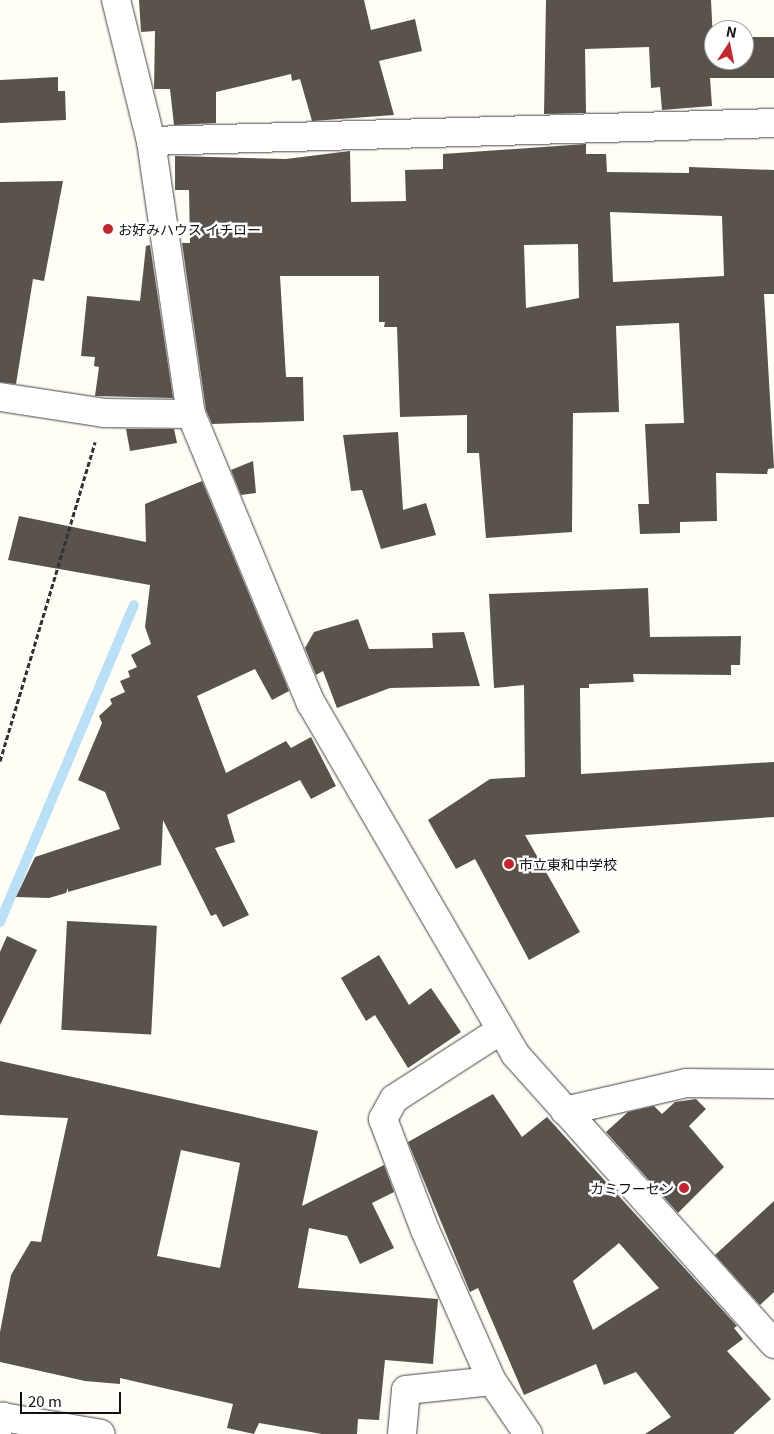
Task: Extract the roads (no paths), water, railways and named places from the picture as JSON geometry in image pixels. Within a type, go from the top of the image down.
[{"type":"street","points":[[116,0],[151,141],[191,414],[311,703],[515,1054],[774,1344]]},
{"type":"street","points":[[151,141],[774,123]]},
{"type":"street","points":[[0,398],[104,413],[191,414]]},
{"type":"street","points":[[501,1030],[394,1098],[383,1119],[425,1230],[492,1381],[528,1434]]},
{"type":"street","points":[[565,1111],[686,1083],[774,1084]]},
{"type":"street","points":[[402,1434],[406,1390],[492,1381]]},
{"type":"street","points":[[0,1425],[3,1417],[101,1434]]},
{"type":"waterway","points":[[0,922],[134,605]]},
{"type":"place","name":"お好みハウス イチロー","points":[[108,229]]},
{"type":"place","name":"市立東和中学校","points":[[509,864]]},
{"type":"place","name":"カミフーセン","points":[[684,1188]]}]
